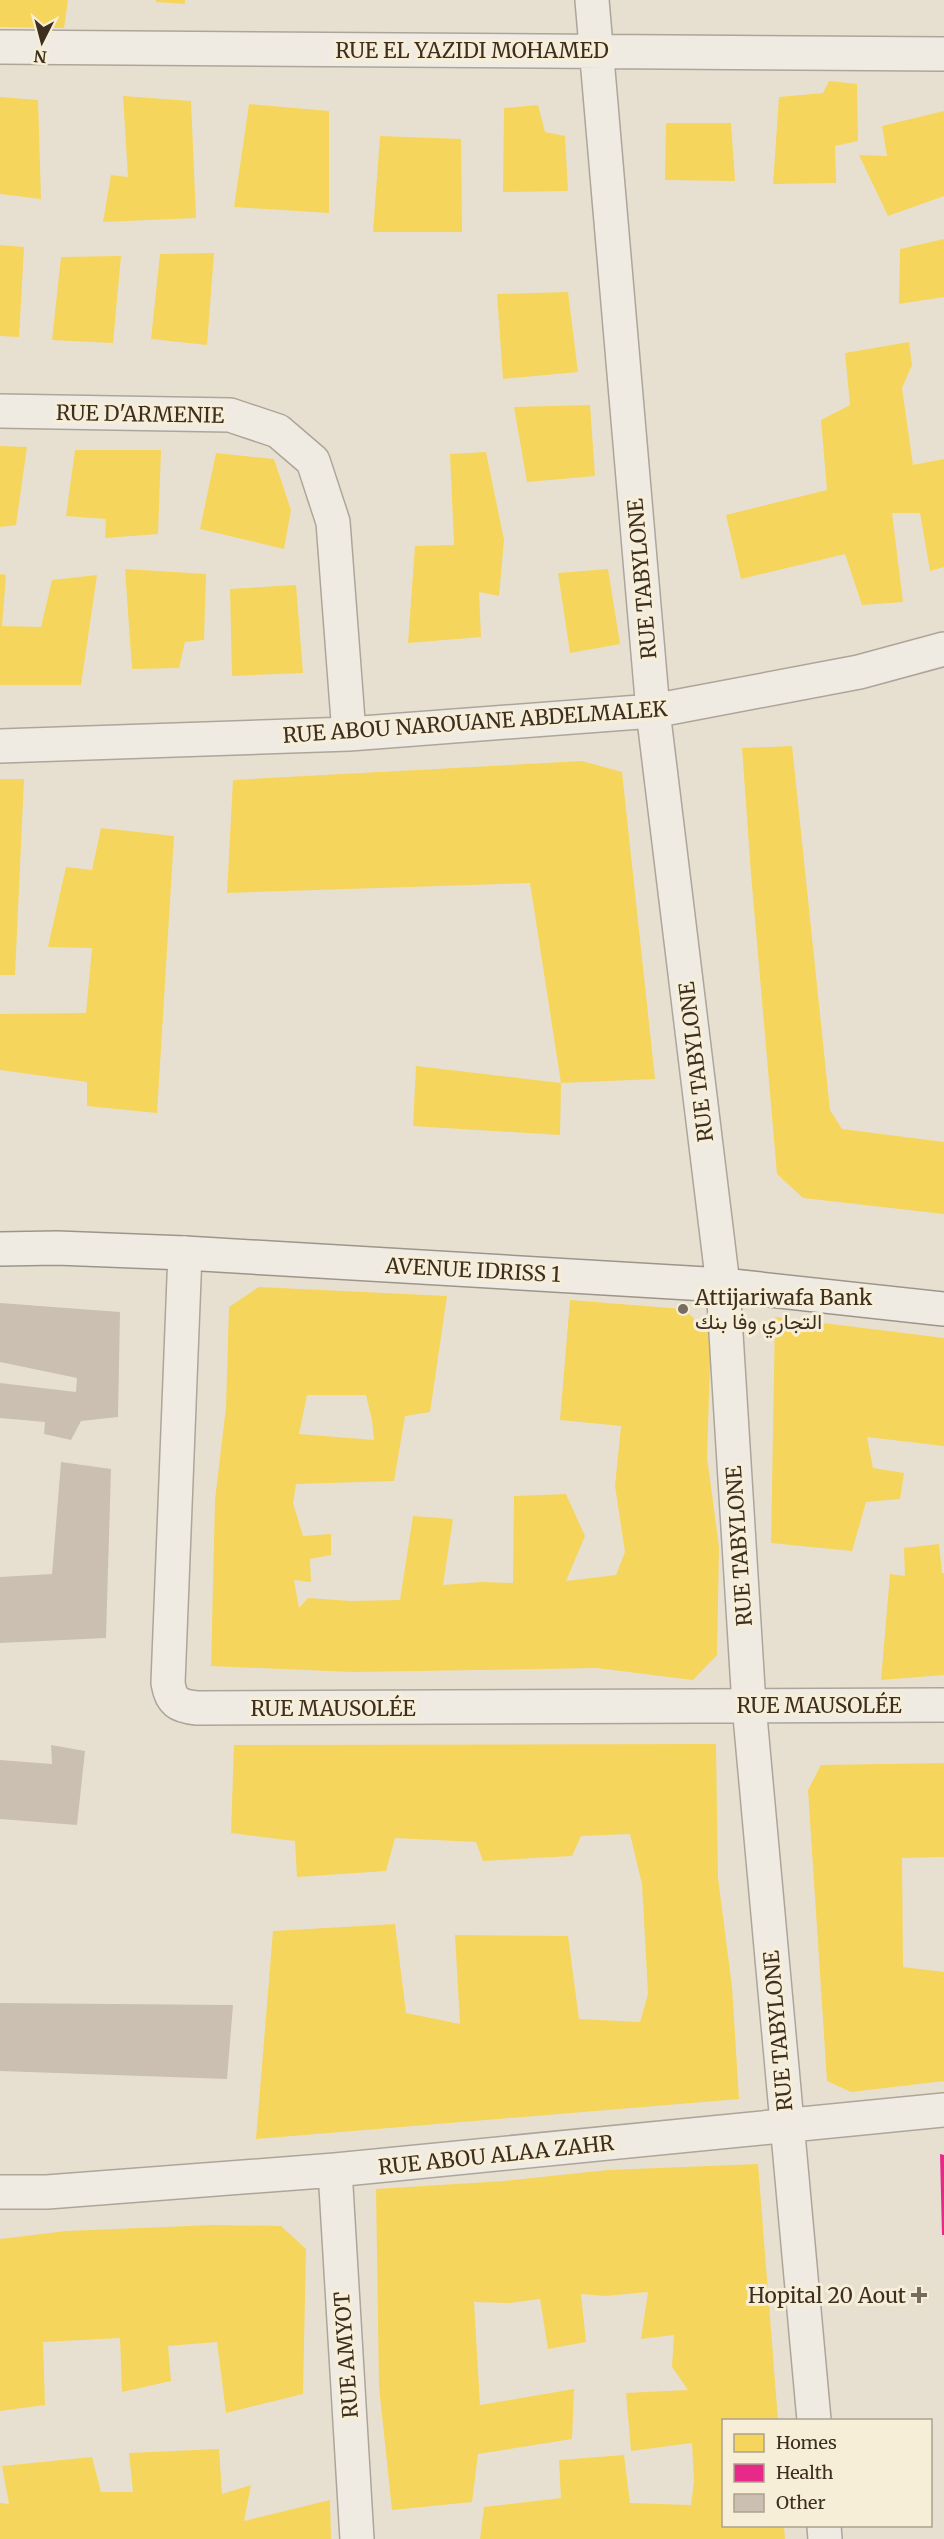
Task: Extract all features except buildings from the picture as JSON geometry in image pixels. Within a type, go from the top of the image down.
[{"type":"street","name":"RUE TABYLONE","points":[[592,0],[653,711],[723,1285],[749,1705],[814,2419]]},
{"type":"street","name":"RUE EL YAZIDI MOHAMED","points":[[0,47],[944,54]]},
{"type":"street","name":"RUE D'ARMENIE","points":[[0,411],[230,415],[278,431],[313,461],[333,522],[349,734]]},
{"type":"street","name":"RUE ABOU NAROUANE ABDELMALEK","points":[[0,746],[349,734],[653,711],[859,672],[944,649]]},
{"type":"street","name":"AVENUE IDRISS 1","points":[[0,1250],[57,1248],[185,1253],[723,1285],[944,1309]]},
{"type":"street","name":"RUE MAUSOLÉE","points":[[185,1253],[168,1683],[170,1698],[177,1704],[197,1708],[944,1705]]},
{"type":"street","name":"RUE ABOU ALAA ZAHR","points":[[0,2192],[47,2192],[335,2170],[944,2110]]},
{"type":"street","name":"RUE AMYOT","points":[[335,2170],[357,2539]]},
{"type":"street","name":"RUE ABOU ALAA ZAHR","points":[[0,2202],[47,2192]]},
{"type":"place","name":"Attijariwafa Bank التجاري وفا بنك","points":[[683,1309]]},
{"type":"place","name":"Hopital 20 Aout","points":[[919,2295]]}]
